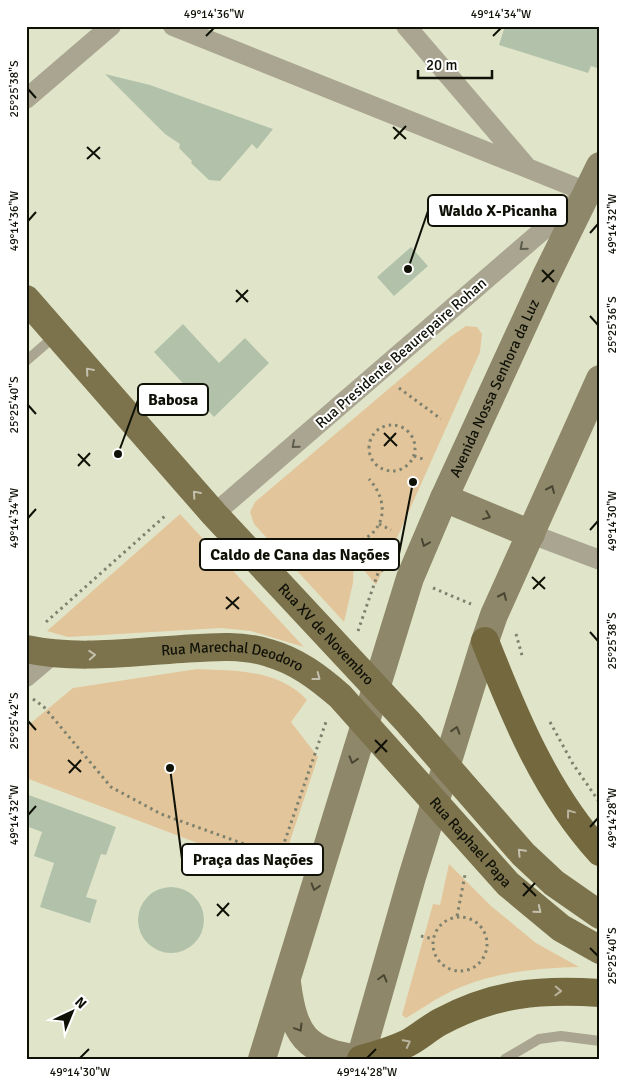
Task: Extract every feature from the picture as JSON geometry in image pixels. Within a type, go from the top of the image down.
[{"type":"highway","points":[[485,641],[508,700],[533,751],[561,800],[600,852]]},
{"type":"highway","points":[[360,1059],[384,1053],[408,1042],[440,1022],[492,1000],[521,993],[550,990],[600,992]]},
{"type":"main road","name":"Avenida Nossa Senhora da Luz","points":[[262,1059],[398,613],[444,498],[593,193],[600,166]]},
{"type":"main road","name":"Rua XV de Novembro","points":[[26,299],[214,514],[408,722]]},
{"type":"main road","points":[[287,982],[291,1011],[298,1028],[312,1045],[332,1056],[360,1059],[412,877],[485,641],[600,379]]},
{"type":"main road","points":[[444,498],[531,534]]},
{"type":"main road","name":"Rua Marechal Deodoro","points":[[26,649],[52,655],[80,656],[220,646],[244,647],[269,652],[297,664],[317,676],[340,696],[397,760]]},
{"type":"main road","name":"Rua Raphael Papa","points":[[408,722],[523,854],[554,882],[600,915]]},
{"type":"main road","name":"Rua Raphael Papa","points":[[397,760],[508,884],[561,928],[600,950]]},
{"type":"street","points":[[26,99],[111,26]]},
{"type":"street","points":[[173,26],[593,193]]},
{"type":"street","points":[[406,26],[528,168]]},
{"type":"street","name":"Rua Presidente Beaurepaire Rohan","points":[[214,514],[593,193]]},
{"type":"street","points":[[531,534],[600,560]]},
{"type":"street","points":[[26,677],[52,655]]},
{"type":"lane","points":[[26,361],[57,334]]},
{"type":"lane","points":[[506,1059],[539,1039],[561,1036],[600,1042]]},
{"type":"path","points":[[399,388],[441,419]]},
{"type":"path","points":[[388,425],[404,428],[414,440],[414,456],[405,468],[398,471],[384,470],[372,460],[368,446],[370,439],[380,428],[388,425]]},
{"type":"path","points":[[414,456],[423,459]]},
{"type":"path","points":[[336,543],[349,544],[361,541],[372,534],[379,524],[383,512],[382,500],[377,488],[369,479]]},
{"type":"path","points":[[46,622],[165,516]]},
{"type":"path","points":[[379,524],[391,530]]},
{"type":"path","points":[[374,583],[378,573],[386,567]]},
{"type":"path","points":[[425,585],[470,603]]},
{"type":"path","points":[[514,625],[525,668]]},
{"type":"path","points":[[26,694],[44,707],[111,786],[160,814],[272,854],[282,849],[315,754]]},
{"type":"path","points":[[548,717],[573,764],[600,803]]},
{"type":"path","points":[[457,916],[465,874]]},
{"type":"path","points":[[457,916],[474,921],[481,927],[487,944],[481,961],[467,970],[449,969],[436,957],[433,939],[441,924],[457,916]]},
{"type":"path","points":[[419,936],[433,939]]},
{"type":"shaded area","points":[[466,326],[477,327],[482,334],[480,352],[376,585],[354,558],[353,583],[344,622],[254,524],[250,512],[255,502],[450,337]]},
{"type":"shaded area","points":[[180,514],[304,647],[251,631],[221,628],[68,637],[47,631]]},
{"type":"shaded area","points":[[197,669],[241,672],[270,677],[296,690],[307,700],[291,722],[318,757],[279,874],[26,778],[26,727],[73,688]]},
{"type":"shaded area","points":[[449,864],[491,906],[536,943],[579,967],[528,970],[494,976],[446,994],[406,1018],[402,1015],[433,904],[440,905]]},
{"type":"building","points":[[505,26],[587,26],[600,30],[600,69],[591,66],[588,73],[499,45]]},
{"type":"building","points":[[105,74],[150,85],[273,129],[257,149],[252,144],[220,181],[209,180],[191,163],[192,161],[179,148],[180,144],[165,134]]},
{"type":"building","points":[[411,247],[428,266],[394,296],[377,277]]},
{"type":"building","points":[[183,324],[219,363],[245,338],[269,363],[214,417],[154,352]]},
{"type":"building","points":[[26,794],[116,827],[106,855],[101,854],[86,897],[97,900],[90,923],[40,907],[54,863],[34,856],[42,832],[26,826]]},
{"type":"building","points":[[164,887],[178,887],[190,892],[199,901],[204,913],[202,933],[195,944],[178,953],[164,953],[152,948],[143,939],[138,927],[138,913],[143,901],[152,892]]},
{"type":"place","name":"Waldo X-Picanha","points":[[408,269]]},
{"type":"place","name":"Babosa","points":[[118,454]]},
{"type":"place","name":"Caldo de Cana das Nações","points":[[413,482]]},
{"type":"place","name":"Praça das Nações","points":[[170,768]]}]
